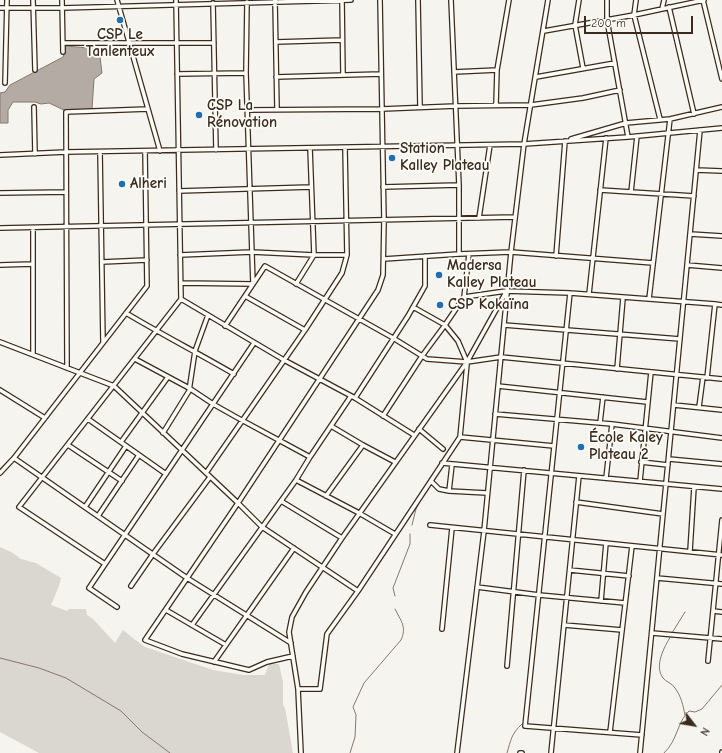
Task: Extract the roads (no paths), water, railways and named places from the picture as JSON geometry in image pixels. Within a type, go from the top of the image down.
[{"type":"street","points":[[5,83],[7,0]]},
{"type":"street","points":[[33,0],[35,70]]},
{"type":"street","points":[[62,0],[63,52]]},
{"type":"street","points":[[117,0],[160,151]]},
{"type":"street","points":[[342,0],[343,75]]},
{"type":"street","points":[[0,8],[62,8],[176,2],[213,3],[232,1],[351,0]]},
{"type":"street","points":[[293,656],[267,662],[249,670],[182,654],[146,640],[378,290],[383,275],[384,259],[380,0]]},
{"type":"street","points":[[418,0],[420,107]]},
{"type":"street","points":[[451,0],[459,185],[459,254]]},
{"type":"street","points":[[496,105],[497,70],[509,0]]},
{"type":"street","points":[[457,753],[484,531],[506,291],[524,144],[548,0]]},
{"type":"street","points":[[579,0],[575,25],[583,68]]},
{"type":"street","points":[[607,0],[607,20],[628,137]]},
{"type":"street","points":[[636,0],[634,15],[660,119]]},
{"type":"street","points":[[662,9],[664,0]]},
{"type":"street","points":[[544,31],[634,15],[703,0],[722,79]]},
{"type":"street","points":[[275,1],[277,109]]},
{"type":"street","points":[[105,564],[19,507],[181,300],[176,2]]},
{"type":"street","points":[[247,2],[246,73],[253,284]]},
{"type":"street","points":[[213,3],[216,150]]},
{"type":"street","points":[[669,7],[694,114]]},
{"type":"street","points":[[276,42],[342,40]]},
{"type":"street","points":[[63,43],[214,43]]},
{"type":"street","points":[[536,77],[615,63]]},
{"type":"street","points":[[454,72],[497,70]]},
{"type":"street","points":[[177,74],[246,73]]},
{"type":"street","points":[[276,77],[381,74]]},
{"type":"street","points":[[247,110],[382,109],[531,105],[583,98],[620,90]]},
{"type":"street","points":[[34,107],[35,154]]},
{"type":"street","points":[[565,141],[626,123],[670,119],[722,107]]},
{"type":"street","points":[[67,368],[66,112],[148,109]]},
{"type":"street","points":[[649,299],[670,119]]},
{"type":"street","points":[[0,155],[66,152],[524,144],[628,137],[722,128]]},
{"type":"street","points":[[640,753],[700,130]]},
{"type":"street","points":[[631,192],[637,136]]},
{"type":"street","points":[[589,294],[606,138]]},
{"type":"street","points":[[556,256],[565,141]]},
{"type":"street","points":[[479,218],[490,145]]},
{"type":"street","points":[[296,284],[314,255],[310,148]]},
{"type":"street","points":[[206,473],[342,273],[347,255],[345,148]]},
{"type":"street","points":[[0,474],[147,286],[145,151]]},
{"type":"street","points":[[100,152],[103,342]]},
{"type":"street","points":[[696,170],[722,171]]},
{"type":"street","points":[[383,187],[459,185]]},
{"type":"street","points":[[179,191],[311,187]]},
{"type":"street","points":[[600,190],[694,196]]},
{"type":"street","points":[[0,194],[66,192]]},
{"type":"street","points":[[0,228],[515,217]]},
{"type":"street","points":[[33,228],[33,354]]},
{"type":"street","points":[[690,234],[722,236]]},
{"type":"street","points":[[180,255],[252,252],[347,255]]},
{"type":"street","points":[[384,259],[511,252],[653,263]]},
{"type":"street","points":[[383,416],[422,356],[464,297],[469,254]]},
{"type":"street","points":[[192,625],[296,480],[310,456],[353,397],[413,307],[425,286],[425,256]]},
{"type":"street","points":[[102,262],[147,260]]},
{"type":"street","points":[[0,265],[33,264]]},
{"type":"street","points":[[687,265],[722,268]]},
{"type":"street","points":[[225,326],[265,266],[428,359],[467,362],[501,357],[722,379]]},
{"type":"street","points":[[181,283],[253,284]]},
{"type":"street","points":[[301,753],[298,689],[289,632],[292,617],[300,601],[359,513],[467,362],[506,291]]},
{"type":"street","points":[[464,297],[506,291],[589,294],[722,305]]},
{"type":"street","points":[[570,293],[525,726],[642,735]]},
{"type":"street","points":[[245,296],[304,330]]},
{"type":"street","points":[[617,369],[623,298]]},
{"type":"street","points":[[181,300],[284,360],[353,397],[414,435]]},
{"type":"street","points":[[699,407],[705,378],[714,304]]},
{"type":"street","points":[[298,689],[320,689],[327,634],[358,591],[460,437],[467,362],[458,341],[445,325],[413,307]]},
{"type":"street","points":[[126,313],[234,374]]},
{"type":"street","points":[[163,432],[189,391],[195,351],[208,315]]},
{"type":"street","points":[[504,325],[680,339]]},
{"type":"street","points":[[0,342],[114,386],[262,527],[358,591]]},
{"type":"street","points":[[117,607],[89,588],[254,343]]},
{"type":"street","points":[[135,359],[189,388],[242,421],[310,456]]},
{"type":"street","points":[[640,481],[644,429],[651,372]]},
{"type":"street","points":[[121,442],[168,377]]},
{"type":"street","points":[[498,386],[648,402]]},
{"type":"street","points":[[0,390],[45,418]]},
{"type":"street","points":[[600,423],[603,397]]},
{"type":"street","points":[[674,404],[722,410]]},
{"type":"street","points":[[495,414],[612,424],[722,438]]},
{"type":"street","points":[[88,419],[166,474]]},
{"type":"street","points":[[606,478],[612,424]]},
{"type":"street","points":[[331,426],[395,462]]},
{"type":"street","points":[[419,429],[443,449]]},
{"type":"street","points":[[460,437],[554,446]]},
{"type":"street","points":[[68,445],[122,481]]},
{"type":"street","points":[[326,496],[363,445]]},
{"type":"street","points":[[85,507],[126,446]]},
{"type":"street","points":[[98,516],[139,455]]},
{"type":"street","points":[[14,458],[187,578],[290,643]]},
{"type":"street","points":[[669,459],[722,464]]},
{"type":"street","points":[[641,462],[668,465]]},
{"type":"street","points":[[442,463],[722,489]]},
{"type":"street","points":[[449,491],[452,464]]},
{"type":"street","points":[[507,666],[524,470]]},
{"type":"street","points":[[551,753],[579,476]]},
{"type":"street","points":[[131,586],[210,477]]},
{"type":"street","points":[[296,480],[395,534]]},
{"type":"street","points":[[431,481],[439,489],[487,493]]},
{"type":"street","points":[[690,551],[694,487]]},
{"type":"street","points":[[281,501],[342,538]]},
{"type":"street","points":[[576,502],[663,514]]},
{"type":"street","points":[[708,661],[715,583],[720,554],[722,520]]},
{"type":"street","points":[[430,526],[720,554]]},
{"type":"street","points":[[442,629],[452,528]]},
{"type":"street","points":[[601,601],[606,543]]},
{"type":"street","points":[[610,732],[632,546]]},
{"type":"street","points":[[214,662],[294,548]]},
{"type":"street","points":[[570,570],[629,576]]},
{"type":"street","points":[[657,578],[722,584]]},
{"type":"street","points":[[477,587],[539,595],[625,603]]},
{"type":"street","points":[[166,610],[226,645]]},
{"type":"street","points":[[713,611],[722,612]]},
{"type":"street","points":[[564,625],[622,630]]},
{"type":"street","points":[[652,633],[722,639]]},
{"type":"waterway","points":[[412,525],[416,509],[421,499]]},
{"type":"waterway","points":[[395,596],[393,588],[410,544],[410,534]]},
{"type":"waterway","points":[[350,753],[355,737],[356,715],[353,707],[364,683],[401,640],[403,635],[402,624],[395,609]]},
{"type":"waterway","points":[[672,633],[685,612]]},
{"type":"waterway","points":[[671,636],[663,651],[659,668],[663,678],[674,686],[679,694],[685,715]]},
{"type":"waterway","points":[[0,658],[39,668],[66,678],[121,711],[142,732],[170,753]]},
{"type":"waterway","points":[[664,753],[669,748],[685,715],[689,711],[695,712],[702,709],[722,685]]},
{"type":"waterway","points":[[507,753],[513,734],[522,724]]},
{"type":"place","name":"CSP Le Tanlenteux","points":[[120,20]]},
{"type":"place","name":"CSP La Rénovation","points":[[199,115]]},
{"type":"place","name":"Station Kalley Plateau","points":[[392,158]]},
{"type":"place","name":"Alheri","points":[[122,184]]},
{"type":"place","name":"Madersa Kalley Plateau","points":[[439,275]]},
{"type":"place","name":"CSP Kokaïna","points":[[440,305]]},
{"type":"place","name":"École Kaley Plateau 2","points":[[581,447]]}]
